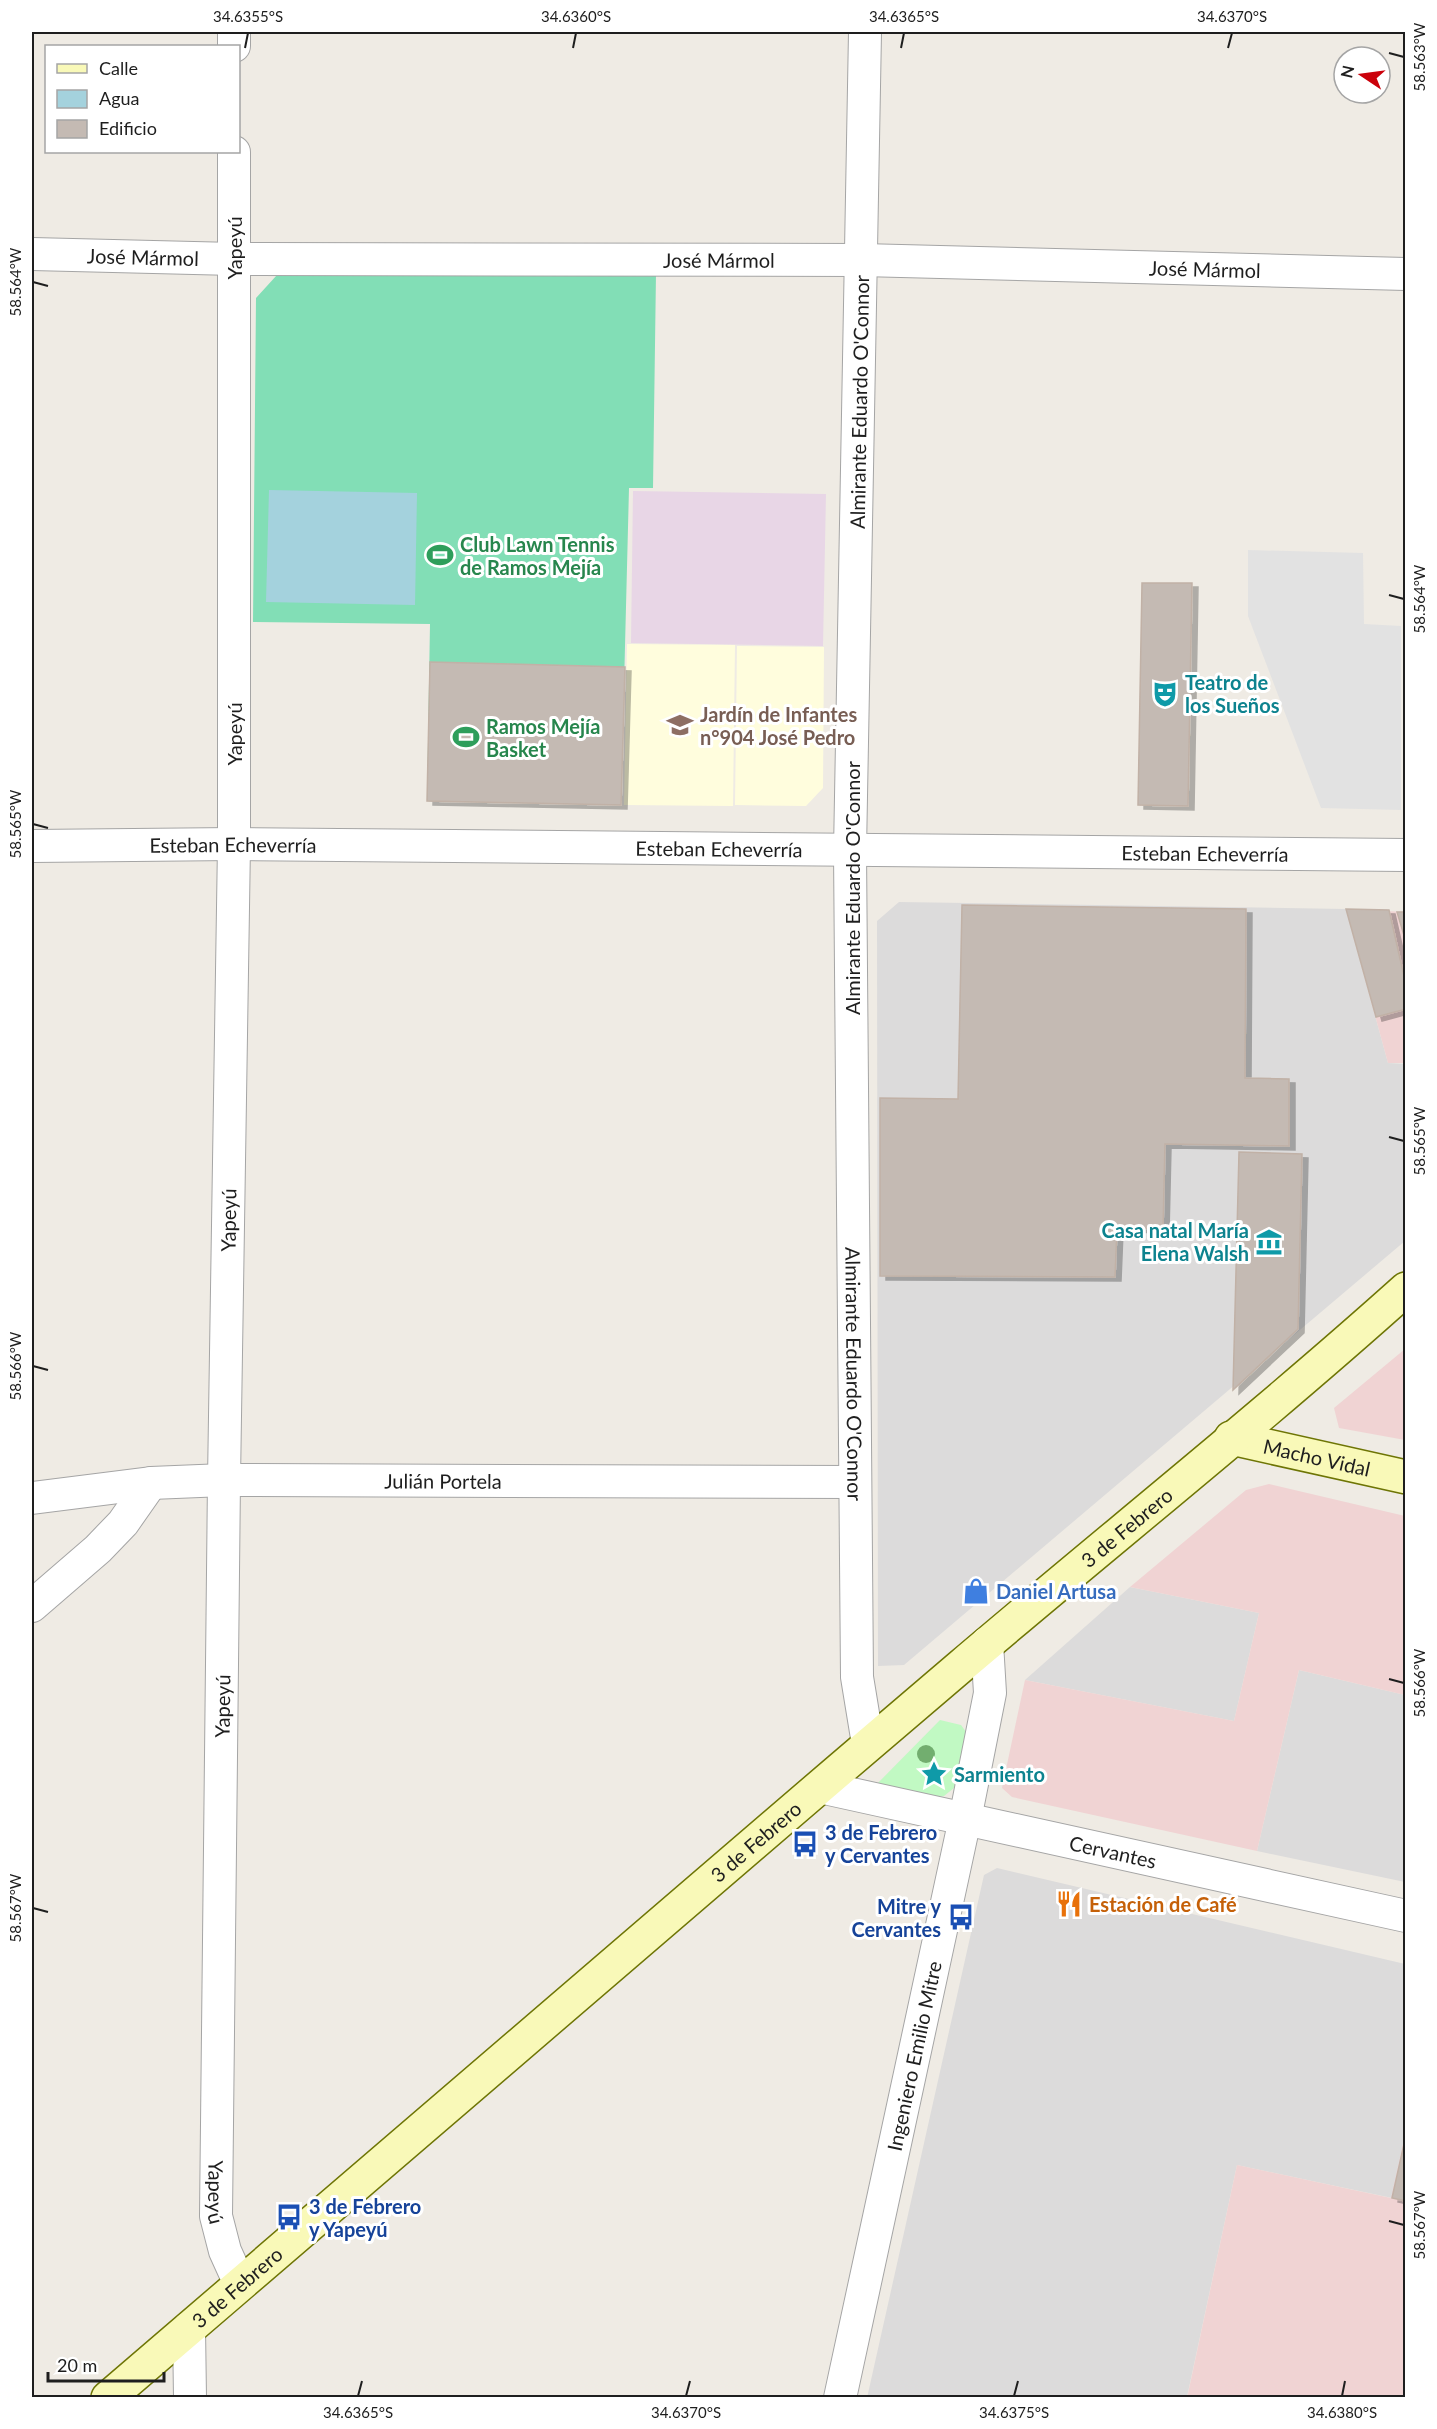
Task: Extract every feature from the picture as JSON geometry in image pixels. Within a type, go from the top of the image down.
[{"type":"main road","name":"3 de Febrero","points":[[108,2397],[868,1744],[1231,1438],[1309,1376],[1406,1289]]},
{"type":"main road","name":"Macho Vidal","points":[[1231,1438],[1406,1477]]},
{"type":"street","name":"Almirante Eduardo O'Connor","points":[[865,32],[850,851],[857,1677],[868,1744]]},
{"type":"street","name":"Yapeyú","points":[[234,153],[234,844],[216,2216],[225,2251],[240,2284]]},
{"type":"street","name":"José Mármol","points":[[32,254],[234,259],[862,260],[1406,274]]},
{"type":"street","name":"Esteban Echeverría","points":[[32,846],[234,844],[1406,855]]},
{"type":"street","name":"Julián Portela","points":[[32,1498],[151,1483],[224,1480],[855,1482]]},
{"type":"street","points":[[32,1606],[98,1549],[123,1523],[151,1483]]},
{"type":"street","name":"Ingeniero Emilio Mitre","points":[[840,2397],[965,1819],[990,1693],[987,1643]]},
{"type":"street","name":"Cervantes","points":[[820,1787],[1406,1916]]},
{"type":"street","points":[[189,2328],[190,2397]]},
{"type":"shaded area","points":[[633,491],[826,494],[823,646],[631,643]]},
{"type":"shaded area","points":[[1248,550],[1363,553],[1364,624],[1401,626],[1401,810],[1321,808],[1248,616]]},
{"type":"shaded area","name":"Jardín de Infantes n°904 José Pedro","points":[[627,644],[735,645],[733,806],[624,805]]},
{"type":"shaded area","points":[[737,646],[824,647],[823,788],[806,806],[735,805]]},
{"type":"shaded area","points":[[899,902],[1346,909],[1388,1063],[1406,1064],[1405,1241],[904,1665],[878,1666],[877,921]]},
{"type":"shaded area","points":[[1346,909],[1405,912],[1405,1063],[1388,1063]]},
{"type":"shaded area","points":[[1405,1349],[1405,1440],[1339,1428],[1334,1408]]},
{"type":"shaded area","points":[[1269,1484],[1405,1516],[1405,1695],[1299,1670],[1257,1851],[1012,1797],[1002,1788],[1025,1680],[1234,1721],[1259,1613],[1130,1587],[1246,1490]]},
{"type":"shaded area","points":[[1130,1587],[1259,1613],[1234,1721],[1025,1680]]},
{"type":"shaded area","points":[[1299,1670],[1405,1695],[1405,1882],[1257,1851]]},
{"type":"shaded area","points":[[997,1868],[1405,1964],[1405,2135],[1392,2198],[1237,2165],[1187,2397],[867,2398],[984,1875]]},
{"type":"shaded area","points":[[1405,2135],[1405,2397],[1187,2398],[1237,2165],[1391,2198]]},
{"type":"green space","name":"Club Lawn Tennis de Ramos Mejía","points":[[287,264],[656,273],[653,488],[629,488],[621,805],[427,801],[430,624],[253,622],[256,298]]},
{"type":"green space","points":[[940,1720],[961,1725],[969,1736],[959,1784],[944,1796],[927,1799],[874,1787]]},
{"type":"water","points":[[269,490],[417,493],[415,605],[266,602]]},
{"type":"building","name":"Teatro de los Sueños","points":[[1142,583],[1192,583],[1188,806],[1138,805]]},
{"type":"building","points":[[430,662],[625,667],[621,805],[427,801]]},
{"type":"building","points":[[962,905],[1246,909],[1245,1078],[1289,1079],[1289,1146],[1165,1144],[1163,1229],[1117,1228],[1115,1277],[880,1276],[880,1098],[958,1099]]},
{"type":"building","points":[[1346,909],[1389,910],[1406,985],[1406,1009],[1376,1017]]},
{"type":"building","points":[[1397,912],[1406,912],[1406,942]]},
{"type":"building","name":"Casa natal María Elena Walsh","points":[[1239,1152],[1302,1154],[1298,1329],[1233,1390]]},
{"type":"building","points":[[1406,2135],[1406,2201],[1392,2198]]},
{"type":"place","name":"Club Lawn Tennis de Ramos Mejía","points":[[440,555]]},
{"type":"place","name":"Teatro de los Sueños","points":[[1165,694]]},
{"type":"place","name":"Jardín de Infantes n°904 José Pedro","points":[[680,725]]},
{"type":"place","name":"Ramos Mejía Basket","points":[[466,737]]},
{"type":"place","name":"Casa natal María Elena Walsh","points":[[1269,1242]]},
{"type":"place","name":"Daniel Artusa","points":[[976,1591]]},
{"type":"place","name":"Sarmiento","points":[[934,1774]]},
{"type":"place","name":"3 de Febrero y Cervantes","points":[[805,1844]]},
{"type":"place","name":"Estación de Café","points":[[1069,1904]]},
{"type":"place","name":"Mitre y Cervantes","points":[[961,1917]]},
{"type":"place","name":"3 de Febrero y Yapeyú","points":[[289,2217]]}]
